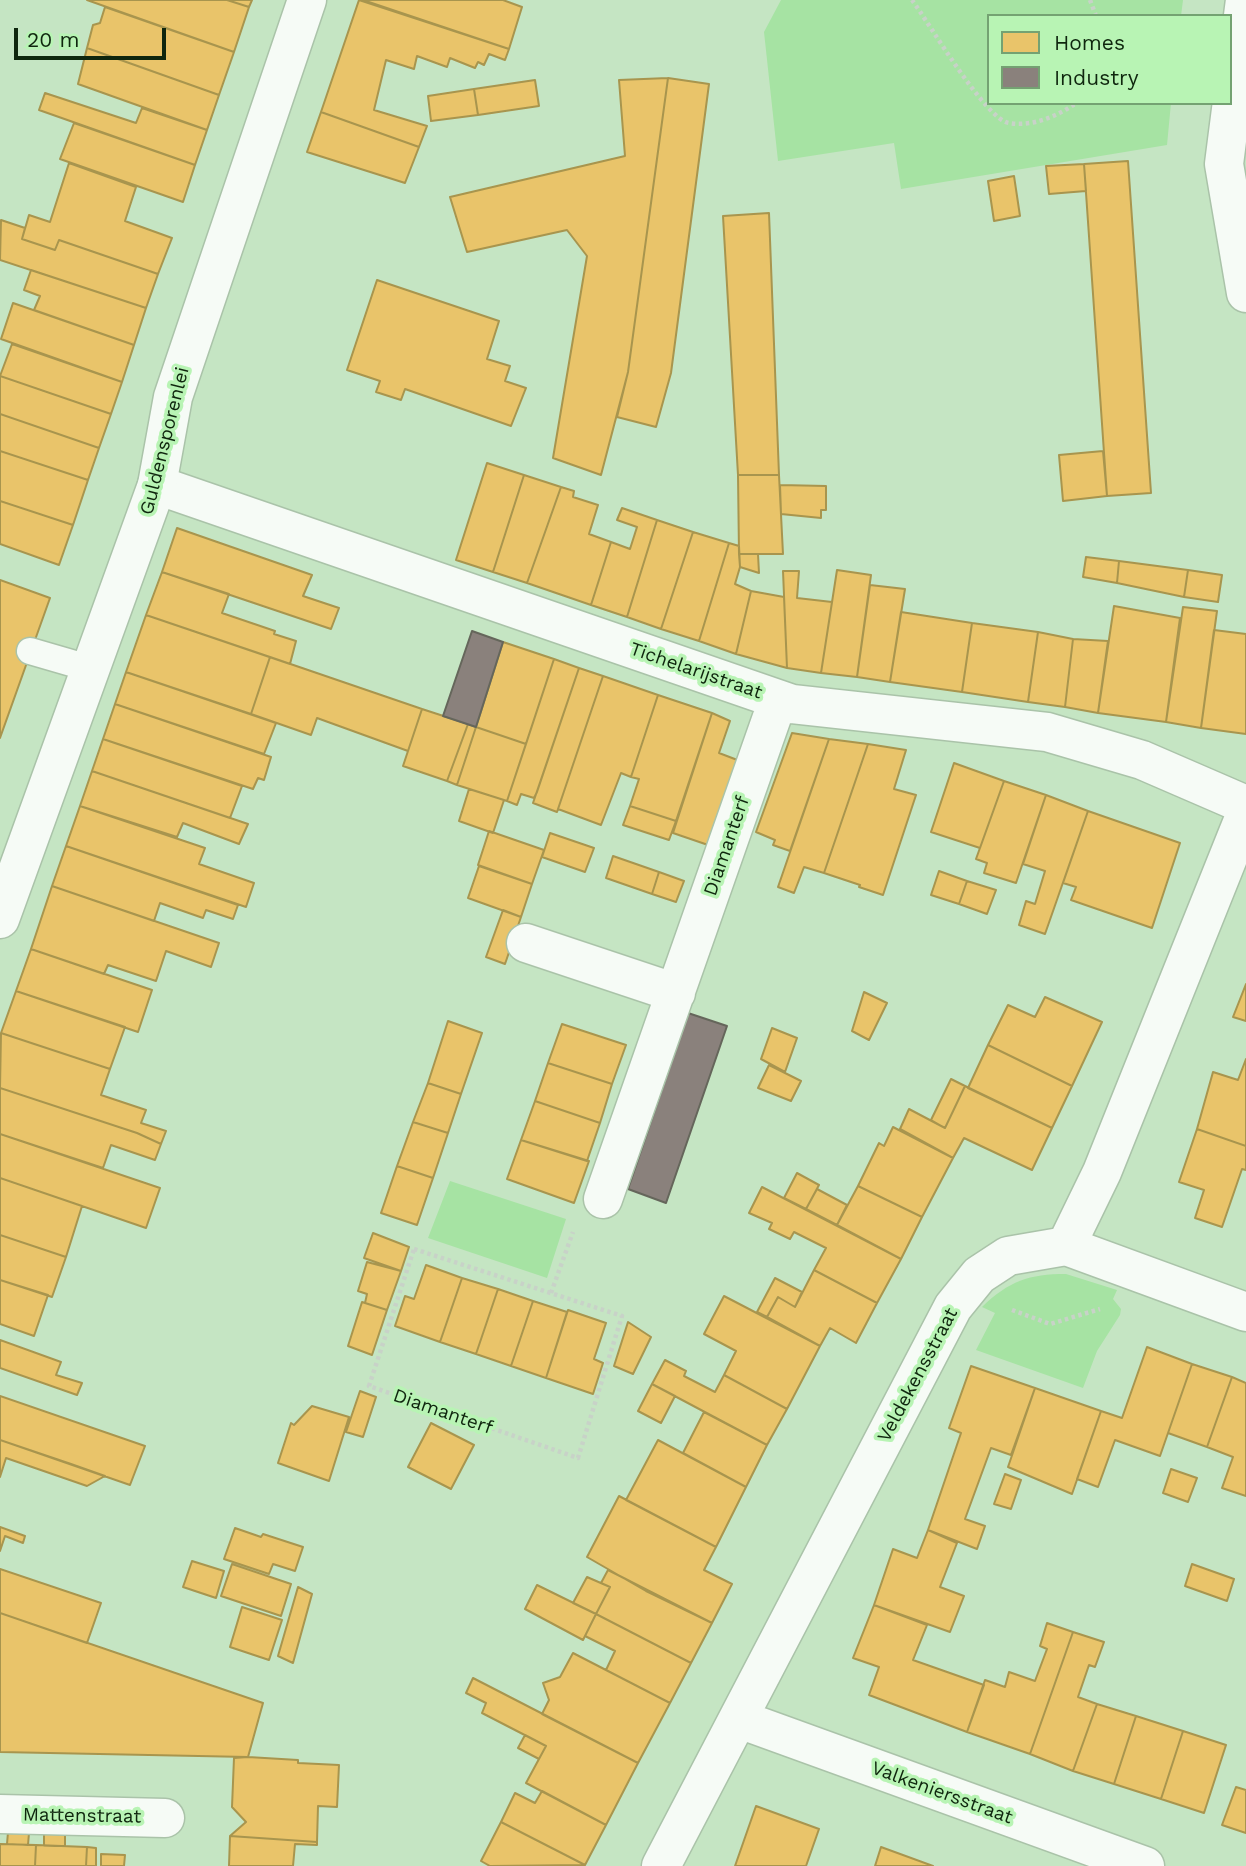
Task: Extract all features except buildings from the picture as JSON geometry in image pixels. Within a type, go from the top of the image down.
[{"type":"street","name":"Guldensporenlei","points":[[0,919],[157,485],[173,397],[307,0]]},
{"type":"street","points":[[1245,0],[1238,102],[1224,164],[1246,293]]},
{"type":"street","name":"Tichelarijstraat","points":[[157,485],[792,704],[1047,732],[1142,760],[1246,805]]},
{"type":"street","name":"Diamanterf","points":[[603,1199],[778,699]]},
{"type":"street","points":[[1246,813],[1102,1172],[1066,1246],[1246,1312]]},
{"type":"street","points":[[526,943],[676,993]]},
{"type":"street","name":"Veldekensstraat","points":[[662,1866],[953,1307],[979,1275],[1007,1256],[1066,1246]]},
{"type":"street","name":"Valkeniersstraat","points":[[739,1719],[1145,1866]]},
{"type":"street","name":"Mattenstraat","points":[[0,1814],[165,1818]]},
{"type":"lane","points":[[30,651],[92,669]]},
{"type":"path","points":[[912,0],[986,107],[1007,124],[1036,122],[1072,105]]},
{"type":"path","points":[[551,1293],[580,1214],[603,1199]]},
{"type":"path","name":"Diamanterf","points":[[414,1249],[551,1293],[622,1316],[578,1458],[369,1386],[414,1249]]},
{"type":"path","points":[[965,1292],[1050,1324],[1135,1298],[1143,1274]]},
{"type":"green space","points":[[781,0],[1183,0],[1181,14],[987,14],[987,105],[1171,105],[1167,145],[901,189],[894,143],[778,161],[764,32]]},
{"type":"green space","points":[[450,1181],[566,1219],[547,1278],[428,1238]]},
{"type":"green space","points":[[1066,1274],[1117,1290],[1113,1299],[1121,1309],[1120,1315],[1097,1351],[1083,1388],[976,1350],[995,1313],[982,1307],[992,1298],[1020,1281]]}]
